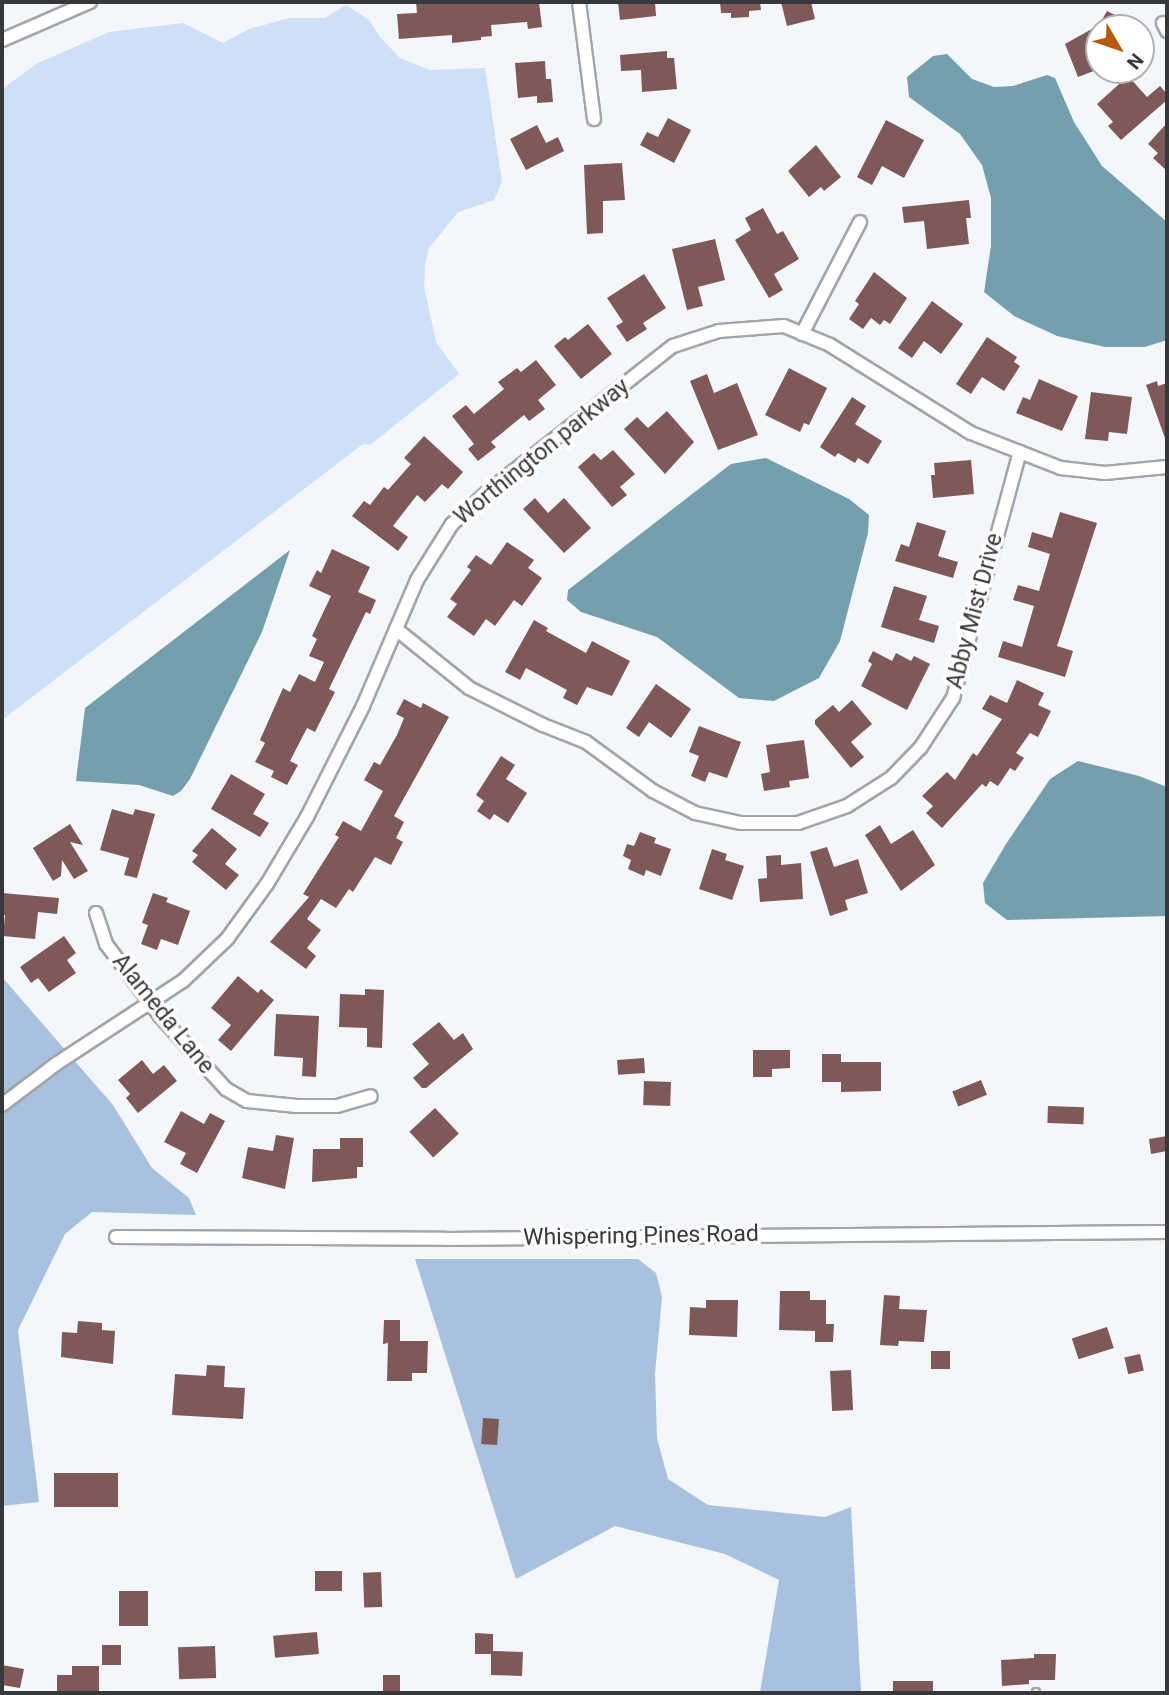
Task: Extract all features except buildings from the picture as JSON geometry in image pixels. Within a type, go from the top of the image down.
[{"type":"street","points":[[2,40],[90,2]]},
{"type":"street","points":[[579,2],[594,119]]},
{"type":"street","points":[[802,334],[860,222]]},
{"type":"street","name":"Worthington parkway","points":[[2,1105],[56,1064],[183,981],[227,939],[267,884],[313,805],[363,706],[417,580],[452,524],[491,489],[673,346],[719,331],[784,326],[830,345],[971,433],[1062,468],[1105,473],[1167,467]]},
{"type":"street","name":"Abby Mist Drive","points":[[396,629],[468,688],[543,726],[586,743],[653,791],[695,813],[740,823],[797,823],[847,806],[891,778],[921,747],[953,698],[996,530],[1020,452]]},
{"type":"street","name":"Alameda Lane","points":[[96,913],[106,944],[202,1066],[226,1089],[247,1101],[297,1106],[338,1106],[371,1096]]},
{"type":"street","name":"Whispering Pines Road","points":[[116,1237],[446,1238],[1167,1232]]},
{"type":"shaded area","points":[[346,5],[369,20],[380,37],[400,58],[430,70],[485,68],[502,182],[494,200],[458,212],[429,248],[425,266],[424,286],[436,342],[459,374],[370,445],[363,444],[2,720],[2,89],[38,63],[109,32],[183,23],[223,43],[249,29],[289,18],[325,18]]},
{"type":"shaded area","points":[[947,54],[972,79],[994,87],[1013,86],[1047,75],[1055,78],[1074,122],[1102,166],[1167,222],[1167,340],[1145,347],[1105,347],[1057,336],[1014,316],[984,292],[991,246],[991,198],[982,165],[960,134],[909,97],[907,77],[933,56]]},
{"type":"shaded area","points":[[766,458],[849,499],[869,515],[868,533],[840,641],[819,678],[774,701],[739,698],[657,637],[581,612],[567,600],[568,590],[731,464]]},
{"type":"shaded area","points":[[290,550],[262,632],[190,779],[181,791],[173,796],[139,785],[76,781],[85,708]]},
{"type":"shaded area","points":[[1078,761],[1139,776],[1167,787],[1167,916],[1007,920],[985,903],[983,883],[1006,844],[1050,779]]},
{"type":"shaded area","points":[[2,977],[113,1105],[152,1168],[189,1198],[196,1215],[92,1212],[65,1234],[18,1330],[39,1502],[2,1506]]},
{"type":"shaded area","points":[[415,1259],[638,1259],[656,1273],[662,1297],[655,1374],[657,1438],[668,1479],[708,1505],[825,1517],[851,1507],[861,1693],[760,1692],[779,1580],[725,1554],[615,1526],[516,1579]]}]
